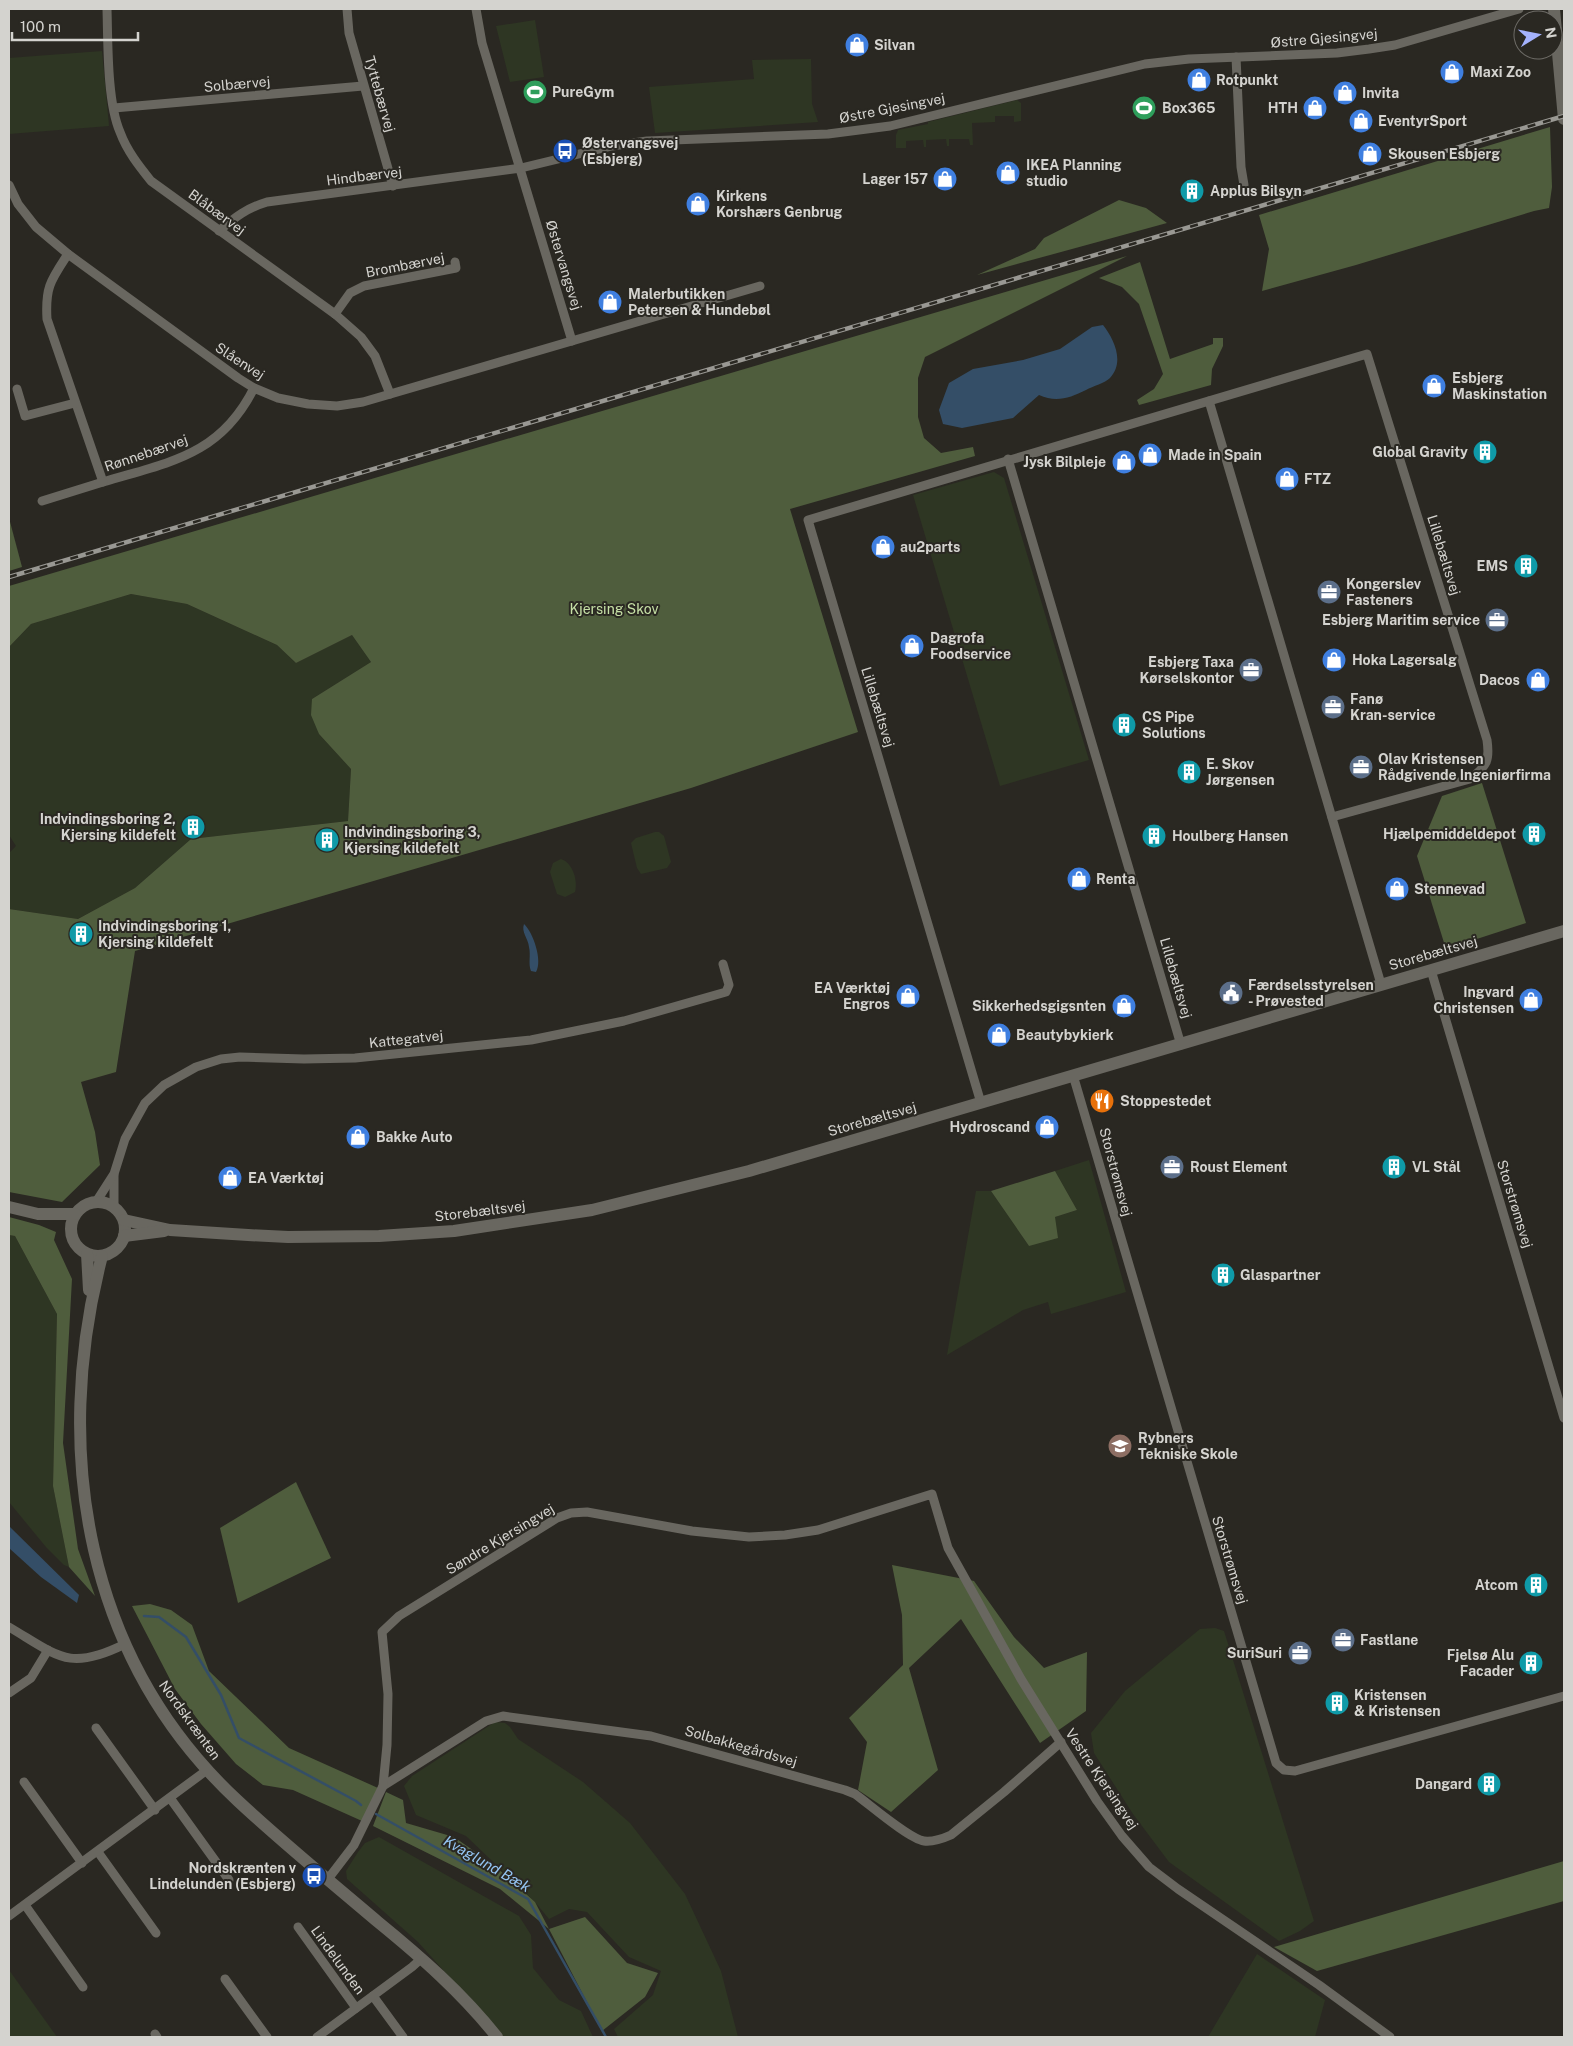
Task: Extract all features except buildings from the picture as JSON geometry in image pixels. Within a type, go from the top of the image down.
[{"type":"street","name":"Blåbærvej","points":[[106,9],[114,108],[119,131],[131,156],[151,181],[334,314],[362,337],[375,356],[390,394]]},
{"type":"street","name":"Tyttebærvej","points":[[347,9],[349,33],[393,186]]},
{"type":"street","name":"Østervangsvej","points":[[476,9],[482,42],[572,341]]},
{"type":"street","name":"Østre Gjesingvej","points":[[1471,22],[1497,9]]},
{"type":"street","name":"Østre Gjesingvej","points":[[521,168],[612,146],[647,141],[855,132],[890,126],[1145,64],[1189,59],[1337,53],[1374,49],[1395,45],[1520,9]]},
{"type":"street","points":[[1555,9],[1564,44]]},
{"type":"street","points":[[1555,9],[1563,78],[1564,119]]},
{"type":"street","points":[[1236,57],[1241,167],[1244,184]]},
{"type":"street","name":"Solbærvej","points":[[114,108],[363,86]]},
{"type":"street","name":"Hindbærvej","points":[[219,231],[238,214],[253,206],[267,202],[521,168]]},
{"type":"street","name":"Slåenvej","points":[[9,185],[18,204],[36,227],[68,254],[254,388],[278,398],[308,404],[337,406],[363,402],[572,341]]},
{"type":"street","name":"Rønnebærvej","points":[[68,254],[50,281],[46,305],[47,319],[103,482],[182,457],[203,447],[219,436],[235,419],[254,388]]},
{"type":"street","name":"Brombærvej","points":[[334,314],[350,293],[364,286],[456,268],[455,262]]},
{"type":"street","points":[[572,341],[760,286]]},
{"type":"street","name":"Lillebæltsvej","points":[[981,1103],[808,520],[1008,459],[1367,354],[1487,740],[1489,755],[1484,768],[1470,779],[1332,817]]},
{"type":"street","points":[[17,389],[25,416],[75,403]]},
{"type":"street","points":[[1209,401],[1381,984]]},
{"type":"street","name":"Lillebæltsvej","points":[[1008,459],[1181,1045]]},
{"type":"street","points":[[42,501],[103,482]]},
{"type":"street","name":"Storebæltsvej","points":[[124,1220],[170,1230],[288,1238],[454,1231],[592,1210],[749,1171],[1564,931]]},
{"type":"street","name":"Kattegatvej","points":[[114,1207],[114,1174],[124,1139],[145,1103],[164,1085],[196,1067],[221,1059],[240,1057],[355,1058],[531,1040],[587,1030],[676,1008],[726,992],[729,986],[723,964]]},
{"type":"street","name":"Storstrømsvej","points":[[1431,970],[1564,1418]]},
{"type":"street","name":"Storstrømsvej","points":[[1073,1075],[1276,1763],[1284,1770],[1295,1770],[1564,1696]]},
{"type":"street","name":"Kattegatvej","points":[[96,1202],[114,1174]]},
{"type":"street","points":[[88,1203],[106,1203],[114,1207],[124,1220],[124,1236],[116,1249],[102,1256],[87,1254],[75,1244],[70,1230],[75,1214],[88,1203]]},
{"type":"street","points":[[9,1207],[38,1214],[70,1230]]},
{"type":"street","points":[[38,1214],[75,1214]]},
{"type":"street","name":"Storebæltsvej","points":[[124,1236],[170,1230]]},
{"type":"street","name":"Nordskrænten","points":[[87,1254],[90,1306]]},
{"type":"street","name":"Nordskrænten","points":[[102,1256],[90,1306],[79,1420],[81,1474],[86,1518],[98,1572],[125,1644],[151,1694],[175,1730],[207,1770],[253,1815],[422,1958],[466,2001],[496,2037]]},
{"type":"street","name":"Vestre Kjersingvej","points":[[932,1494],[948,1548],[1021,1680],[1097,1802],[1122,1836],[1149,1867],[1178,1889],[1319,1985],[1390,2037]]},
{"type":"street","name":"Søndre Kjersingvej","points":[[328,1879],[354,1845],[383,1786],[387,1745],[388,1694],[382,1632],[399,1616],[557,1518],[572,1513],[587,1512],[692,1531],[750,1537],[785,1535],[818,1530],[932,1494]]},
{"type":"street","points":[[9,1627],[48,1650],[64,1657],[88,1659],[102,1655],[125,1644]]},
{"type":"street","points":[[9,1693],[31,1678],[48,1650]]},
{"type":"street","name":"Solbakkegårdsvej","points":[[383,1786],[486,1721],[503,1716],[651,1736],[826,1785],[855,1794],[916,1838],[931,1840],[942,1839],[951,1835],[1061,1742]]},
{"type":"street","points":[[96,1728],[155,1810]]},
{"type":"street","points":[[9,1915],[98,1852],[207,1770]]},
{"type":"street","points":[[24,1782],[82,1863]]},
{"type":"street","points":[[170,1798],[229,1880]]},
{"type":"street","points":[[98,1852],[156,1933]]},
{"type":"street","points":[[24,1905],[83,1986]]},
{"type":"street","name":"Lindelunden","points":[[298,1927],[356,2008]]},
{"type":"street","name":"Lindelunden","points":[[317,2037],[422,1958]]},
{"type":"street","points":[[225,1979],[267,2037]]},
{"type":"street","name":"Lindelunden","points":[[373,1996],[403,2037]]},
{"type":"green space","points":[[535,20],[544,77],[510,82],[496,26]]},
{"type":"green space","points":[[102,51],[109,126],[9,134],[9,58]]},
{"type":"green space","points":[[811,59],[812,104],[818,122],[655,133],[649,87],[754,79],[752,60]]},
{"type":"green space","points":[[1017,100],[1021,103],[1021,121],[1014,122],[1014,116],[995,116],[995,122],[972,123],[973,145],[970,145],[969,139],[949,139],[949,146],[947,146],[946,139],[926,140],[926,147],[924,147],[923,140],[906,141],[906,148],[896,148],[898,130],[928,124],[928,122]]},
{"type":"green space","points":[[1550,127],[1552,187],[1549,208],[1262,291],[1269,249],[1259,215]]},
{"type":"green space","points":[[1119,200],[1146,208],[1167,223],[977,275],[1035,249],[1044,238]]},
{"type":"green space","name":"Kjersing Skov","points":[[1127,256],[925,357],[918,378],[918,417],[924,438],[941,453],[973,447],[975,456],[790,509],[858,732],[691,788],[135,951],[116,1072],[81,1082],[95,1132],[100,1165],[62,1202],[9,1192],[9,909],[78,919],[135,888],[191,839],[348,821],[351,769],[319,734],[311,715],[312,699],[371,662],[352,635],[296,663],[277,645],[187,604],[131,594],[31,624],[9,647],[9,586]]},
{"type":"green space","points":[[1140,262],[1170,359],[1213,344],[1213,338],[1223,338],[1223,346],[1212,369],[1211,385],[1139,405],[1137,400],[1154,389],[1163,374],[1139,304],[1122,287],[1099,278]]},
{"type":"green space","points":[[994,472],[1004,478],[1089,760],[1000,786],[913,495]]},
{"type":"green space","points":[[9,518],[22,567],[9,571]]},
{"type":"green space","points":[[131,594],[187,604],[277,645],[296,663],[352,635],[371,662],[312,699],[319,734],[351,769],[348,821],[191,839],[135,888],[78,919],[9,909],[9,853],[16,846],[9,835],[9,647],[31,624]]},
{"type":"green space","points":[[1482,783],[1526,923],[1446,949],[1417,856],[1442,796]]},
{"type":"green space","points":[[659,832],[664,836],[671,862],[667,868],[641,874],[637,868],[631,843],[636,838]]},
{"type":"green space","points":[[561,859],[569,864],[574,873],[576,883],[575,892],[565,897],[557,894],[550,872],[553,863]]},
{"type":"green space","points":[[1089,1160],[1126,1292],[1051,1314],[1048,1302],[1023,1310],[947,1355],[976,1191],[991,1191],[1029,1246],[1055,1217],[1077,1210],[1055,1171]]},
{"type":"green space","points":[[1055,1171],[1077,1210],[1055,1217],[1058,1238],[1029,1246],[991,1191]]},
{"type":"green space","points":[[9,1217],[56,1232],[54,1240],[72,1279],[63,1443],[78,1549],[95,1596],[69,1567],[53,1486],[57,1314],[15,1236],[9,1235]]},
{"type":"green space","points":[[9,1235],[15,1236],[57,1314],[53,1486],[69,1567],[64,1565],[46,1547],[9,1502]]},
{"type":"green space","points":[[296,1482],[331,1558],[238,1603],[220,1528]]},
{"type":"green space","points":[[892,1565],[974,1581],[1014,1637],[1044,1668],[1087,1652],[1086,1711],[1040,1743],[961,1619],[909,1668],[938,1770],[891,1812],[858,1790],[867,1742],[849,1718],[903,1665],[902,1615]]},
{"type":"green space","points":[[150,1604],[171,1610],[192,1625],[209,1671],[289,1748],[378,1788],[362,1821],[293,1790],[263,1785],[236,1764],[201,1724],[175,1689],[132,1606]]},
{"type":"green space","points":[[1215,1628],[1224,1631],[1314,1921],[1300,1931],[1279,1941],[1169,1862],[1133,1814],[1094,1753],[1091,1733],[1125,1691],[1200,1629]]},
{"type":"green space","points":[[495,1722],[505,1723],[518,1739],[583,1782],[630,1823],[685,1894],[721,1971],[738,2037],[618,2037],[614,2029],[653,1995],[661,1971],[629,1957],[587,1912],[569,1909],[549,1919],[535,1902],[466,1836],[416,1815],[404,1786],[412,1776]]},
{"type":"green space","points":[[386,1792],[403,1800],[406,1823],[454,1837],[494,1865],[535,1902],[549,1929],[500,1889],[373,1826]]},
{"type":"green space","points":[[379,1837],[519,1916],[531,1935],[533,1968],[559,2000],[581,2011],[593,2037],[503,2037],[418,1942],[347,1879],[346,1871],[358,1852],[365,1843]]},
{"type":"green space","points":[[1564,1861],[1564,1901],[1317,1971],[1274,1947]]},
{"type":"green space","points":[[585,1917],[627,1963],[658,1973],[645,1997],[602,2031],[549,1929]]},
{"type":"green space","points":[[1257,1954],[1325,2000],[1315,2037],[1208,2037]]},
{"type":"green space","points":[[9,1970],[57,2037],[9,2037]]},
{"type":"water","points":[[1103,325],[1114,344],[1117,358],[1117,365],[1108,380],[1063,398],[1051,399],[1039,395],[1013,418],[962,428],[943,424],[939,410],[949,383],[973,369],[1023,360],[1060,349],[1092,327]]},
{"type":"water","points":[[524,924],[531,933],[538,954],[536,972],[531,971],[530,968],[530,950],[523,930]]},
{"type":"water","points":[[9,1526],[79,1595],[77,1603],[41,1577],[9,1548]]},
{"type":"waterway","name":"Kvaglund Bæk","points":[[144,1616],[159,1617],[186,1637],[221,1695],[239,1738],[361,1805]]},
{"type":"waterway","name":"Kvaglund Bæk","points":[[376,1814],[528,1899],[606,2037]]},
{"type":"railway","points":[[9,577],[1564,116]]},
{"type":"place","name":"Silvan","points":[[857,45]]},
{"type":"place","name":"Maxi Zoo","points":[[1452,72]]},
{"type":"place","name":"Rotpunkt","points":[[1199,80]]},
{"type":"place","name":"PureGym","points":[[535,92]]},
{"type":"place","name":"Invita","points":[[1345,93]]},
{"type":"place","name":"Box365","points":[[1144,108]]},
{"type":"place","name":"HTH","points":[[1315,108]]},
{"type":"place","name":"EventyrSport","points":[[1361,121]]},
{"type":"place","name":"Østervangsvej (Esbjerg)","points":[[565,151]]},
{"type":"place","name":"Skousen Esbjerg","points":[[1370,154]]},
{"type":"place","name":"IKEA Planning studio","points":[[1008,173]]},
{"type":"place","name":"Lager 157","points":[[945,179]]},
{"type":"place","name":"Applus Bilsyn","points":[[1192,191]]},
{"type":"place","name":"Kirkens Korshærs Genbrug","points":[[698,204]]},
{"type":"place","name":"Malerbutikken Petersen & Hundebøl","points":[[610,302]]},
{"type":"place","name":"Esbjerg Maskinstation","points":[[1434,386]]},
{"type":"place","name":"Global Gravity","points":[[1485,452]]},
{"type":"place","name":"Made in Spain","points":[[1150,455]]},
{"type":"place","name":"Jysk Bilpleje","points":[[1124,462]]},
{"type":"place","name":"FTZ","points":[[1287,479]]},
{"type":"place","name":"au2parts","points":[[883,547]]},
{"type":"place","name":"EMS","points":[[1526,566]]},
{"type":"place","name":"Kongerslev Fasteners","points":[[1329,592]]},
{"type":"place","name":"Esbjerg Maritim service","points":[[1497,620]]},
{"type":"place","name":"Dagrofa Foodservice","points":[[912,646]]},
{"type":"place","name":"Hoka Lagersalg","points":[[1334,660]]},
{"type":"place","name":"Esbjerg Taxa Kørselskontor","points":[[1251,670]]},
{"type":"place","name":"Dacos","points":[[1538,680]]},
{"type":"place","name":"Fanø Kran-service","points":[[1333,707]]},
{"type":"place","name":"CS Pipe Solutions","points":[[1124,725]]},
{"type":"place","name":"Olav Kristensen Rådgivende Ingeniørfirma","points":[[1361,767]]},
{"type":"place","name":"E. Skov Jørgensen","points":[[1189,772]]},
{"type":"place","name":"Indvindingsboring 2, Kjersing kildefelt","points":[[193,827]]},
{"type":"place","name":"Hjælpemiddeldepot","points":[[1534,834]]},
{"type":"place","name":"Houlberg Hansen","points":[[1154,836]]},
{"type":"place","name":"Indvindingsboring 3, Kjersing kildefelt","points":[[327,840]]},
{"type":"place","name":"Renta","points":[[1079,879]]},
{"type":"place","name":"Stennevad","points":[[1397,889]]},
{"type":"place","name":"Indvindingsboring 1, Kjersing kildefelt","points":[[81,934]]},
{"type":"place","name":"Færdselsstyrelsen - Prøvested","points":[[1231,993]]},
{"type":"place","name":"EA Værktøj Engros","points":[[908,996]]},
{"type":"place","name":"Ingvard Christensen","points":[[1531,1000]]},
{"type":"place","name":"Sikkerhedsgigsnten","points":[[1124,1006]]},
{"type":"place","name":"Beautybykierk","points":[[999,1035]]},
{"type":"place","name":"Stoppestedet","points":[[1102,1101]]},
{"type":"place","name":"Hydroscand","points":[[1047,1127]]},
{"type":"place","name":"Bakke Auto","points":[[358,1137]]},
{"type":"place","name":"Roust Element","points":[[1172,1167]]},
{"type":"place","name":"VL Stål","points":[[1394,1167]]},
{"type":"place","name":"EA Værktøj","points":[[230,1178]]},
{"type":"place","name":"Glaspartner","points":[[1223,1275]]},
{"type":"place","name":"Rybners Tekniske Skole","points":[[1120,1446]]},
{"type":"place","name":"Atcom","points":[[1536,1585]]},
{"type":"place","name":"Fastlane","points":[[1343,1640]]},
{"type":"place","name":"SuriSuri","points":[[1300,1653]]},
{"type":"place","name":"Fjelsø Alu Facader","points":[[1531,1663]]},
{"type":"place","name":"Kristensen & Kristensen","points":[[1337,1703]]},
{"type":"place","name":"Dangard","points":[[1489,1784]]},
{"type":"place","name":"Nordskrænten v Lindelunden (Esbjerg)","points":[[314,1876]]}]
